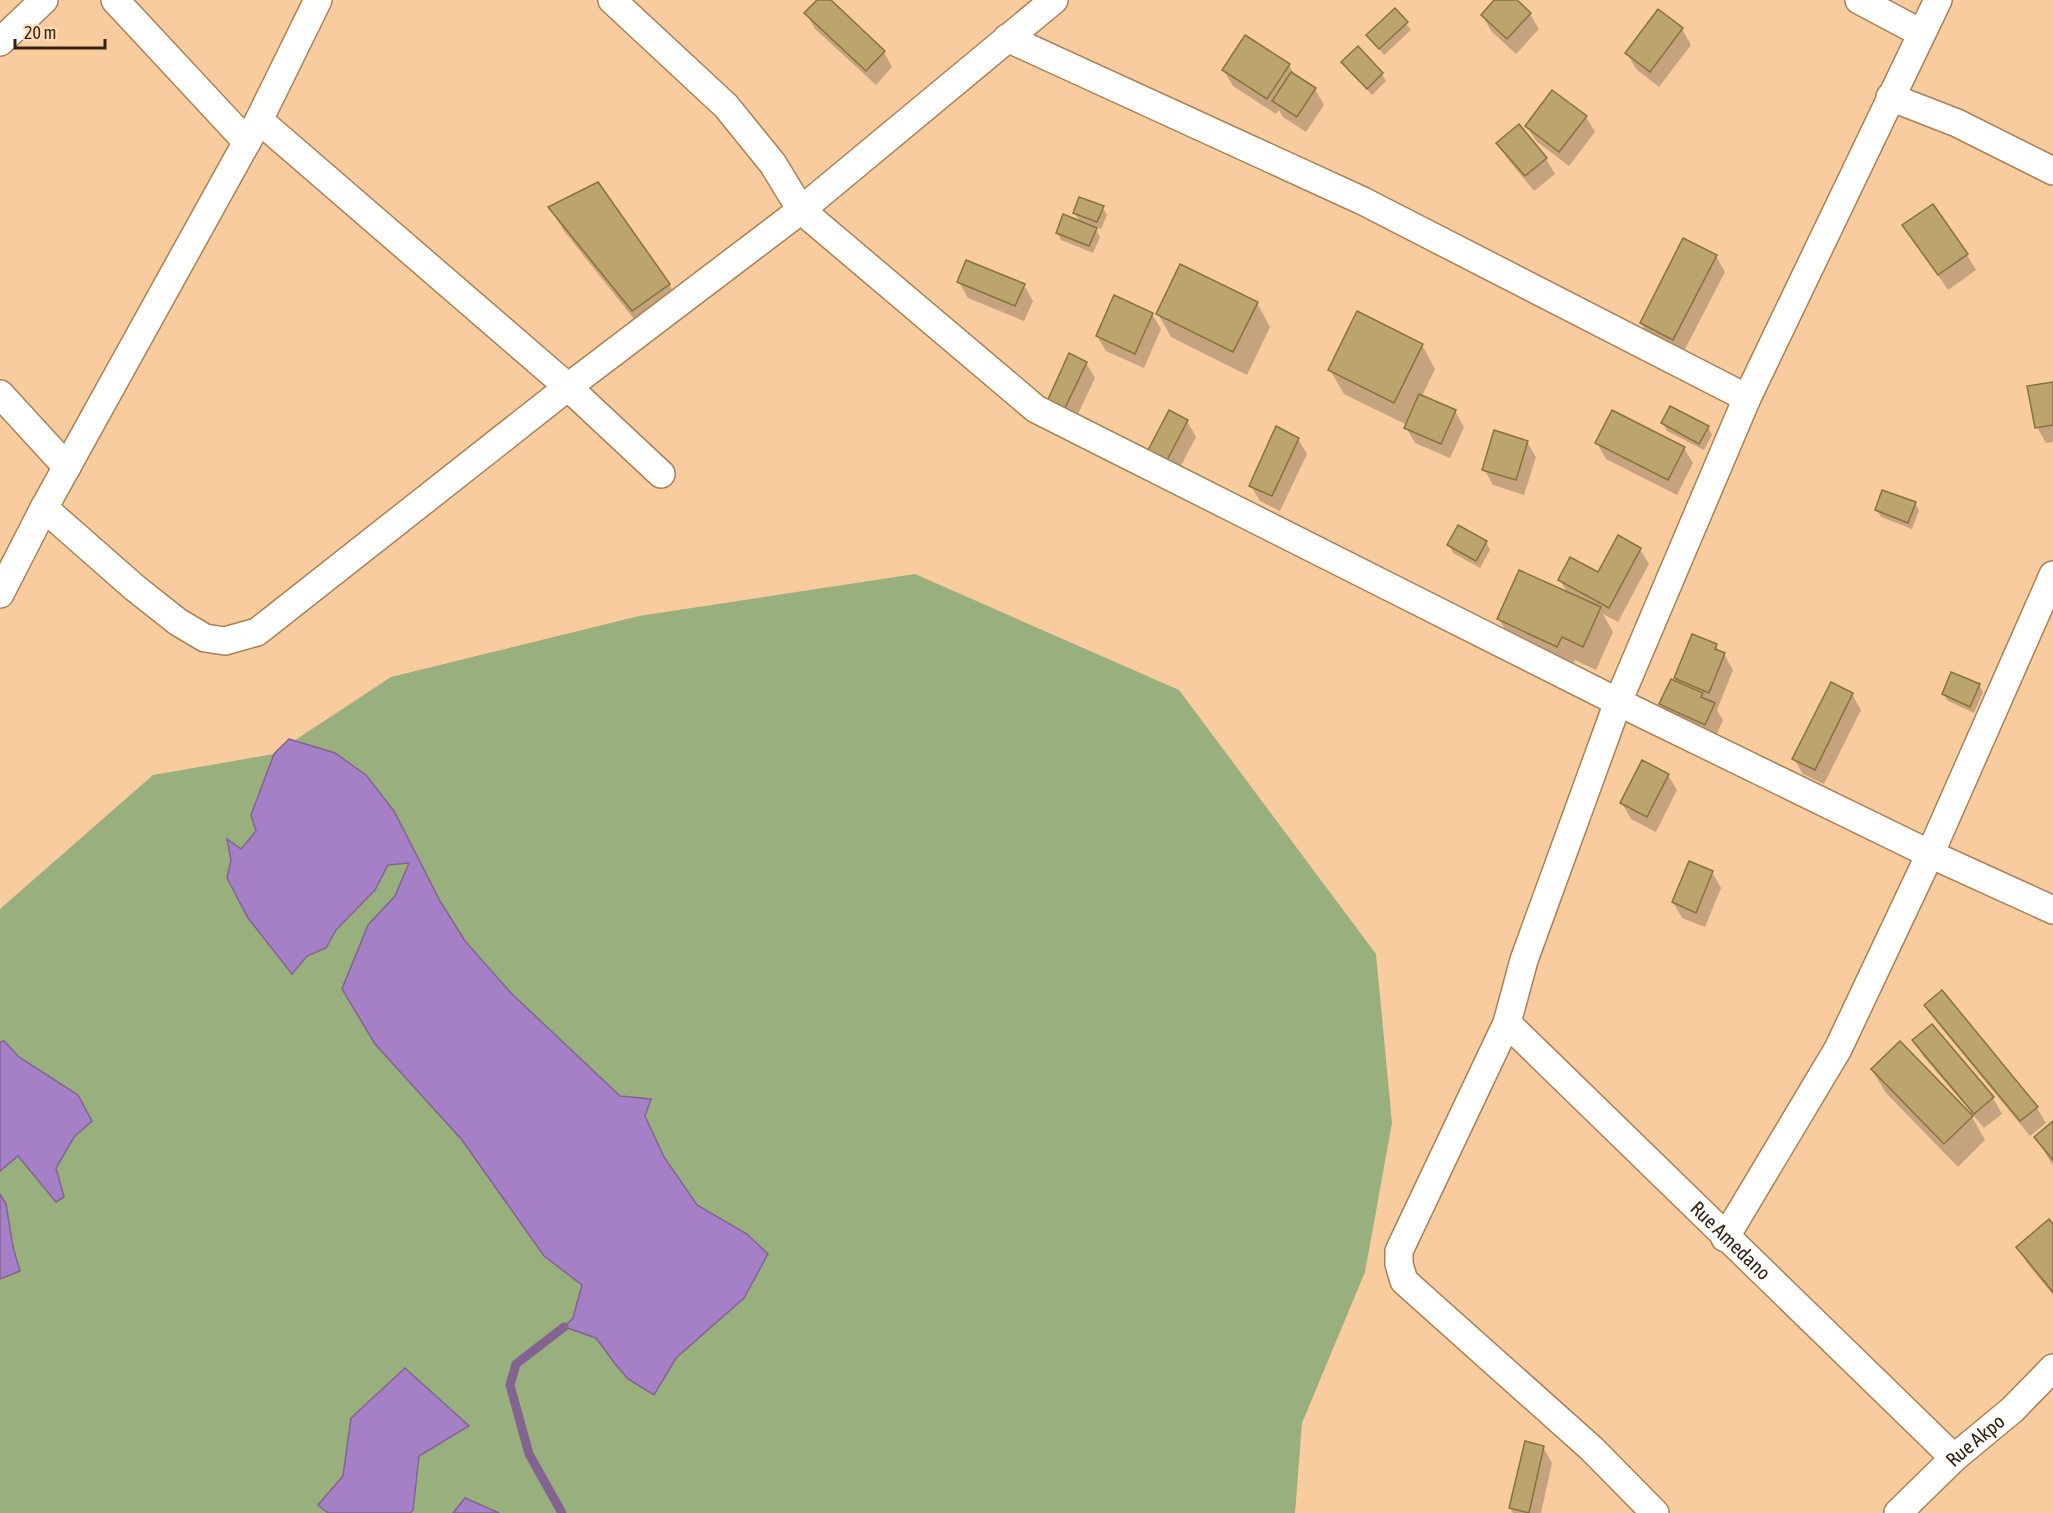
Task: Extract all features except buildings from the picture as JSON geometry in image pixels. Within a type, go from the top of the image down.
[{"type":"street","points":[[0,42],[44,0]]},
{"type":"street","points":[[115,0],[253,131],[568,387],[661,474]]},
{"type":"street","points":[[0,594],[44,508],[253,131],[318,0]]},
{"type":"street","points":[[612,0],[726,106],[773,164],[801,210],[1036,409],[1618,702],[1930,854],[2053,910]]},
{"type":"street","points":[[44,508],[135,588],[178,622],[205,638],[225,641],[257,632],[568,387],[801,210],[1054,0]]},
{"type":"street","points":[[1859,0],[1922,33]]},
{"type":"street","points":[[1655,1513],[1592,1449],[1404,1281],[1399,1264],[1399,1251],[1507,1023],[1524,960],[1618,702],[1747,398],[1938,0]]},
{"type":"street","points":[[1007,38],[1363,201],[1747,398]]},
{"type":"street","points":[[1890,97],[1957,123],[2053,171]]},
{"type":"street","points":[[0,394],[67,467]]},
{"type":"street","points":[[1725,1238],[1838,1049],[1930,854],[2053,575]]},
{"type":"street","name":"Rue Amedano","points":[[1507,1023],[1725,1238],[1954,1458]]},
{"type":"street","name":"Rue Akpo","points":[[1898,1513],[1954,1458],[2012,1410],[2053,1368]]},
{"type":"green space","points":[[915,574],[1179,690],[1376,954],[1392,1123],[1365,1272],[1302,1423],[1295,1513],[0,1513],[0,909],[153,775],[274,754],[391,677],[639,616]]},
{"type":"shaded area","points":[[289,739],[335,753],[366,775],[394,811],[440,901],[465,941],[511,993],[620,1096],[651,1099],[645,1116],[664,1157],[697,1205],[747,1234],[768,1254],[744,1298],[676,1358],[654,1395],[628,1379],[596,1338],[564,1327],[573,1318],[582,1285],[544,1256],[462,1140],[375,1044],[342,989],[368,925],[395,896],[409,863],[388,865],[375,890],[336,930],[326,948],[307,956],[292,974],[248,918],[227,878],[231,860],[227,839],[241,849],[256,831],[251,815],[274,754]]},
{"type":"shaded area","points":[[4,1041],[19,1057],[78,1095],[92,1121],[74,1137],[56,1168],[64,1197],[56,1202],[18,1156],[0,1171],[0,1042]]},
{"type":"shaded area","points":[[0,1194],[6,1204],[13,1247],[20,1271],[0,1279]]},
{"type":"shaded area","points":[[405,1368],[469,1426],[419,1456],[413,1510],[410,1513],[328,1513],[318,1505],[343,1476],[351,1418]]},
{"type":"shaded area","points":[[465,1498],[499,1513],[453,1513]]},
{"type":"waterway","points":[[562,1513],[529,1454],[510,1385],[516,1364],[564,1327]]}]
